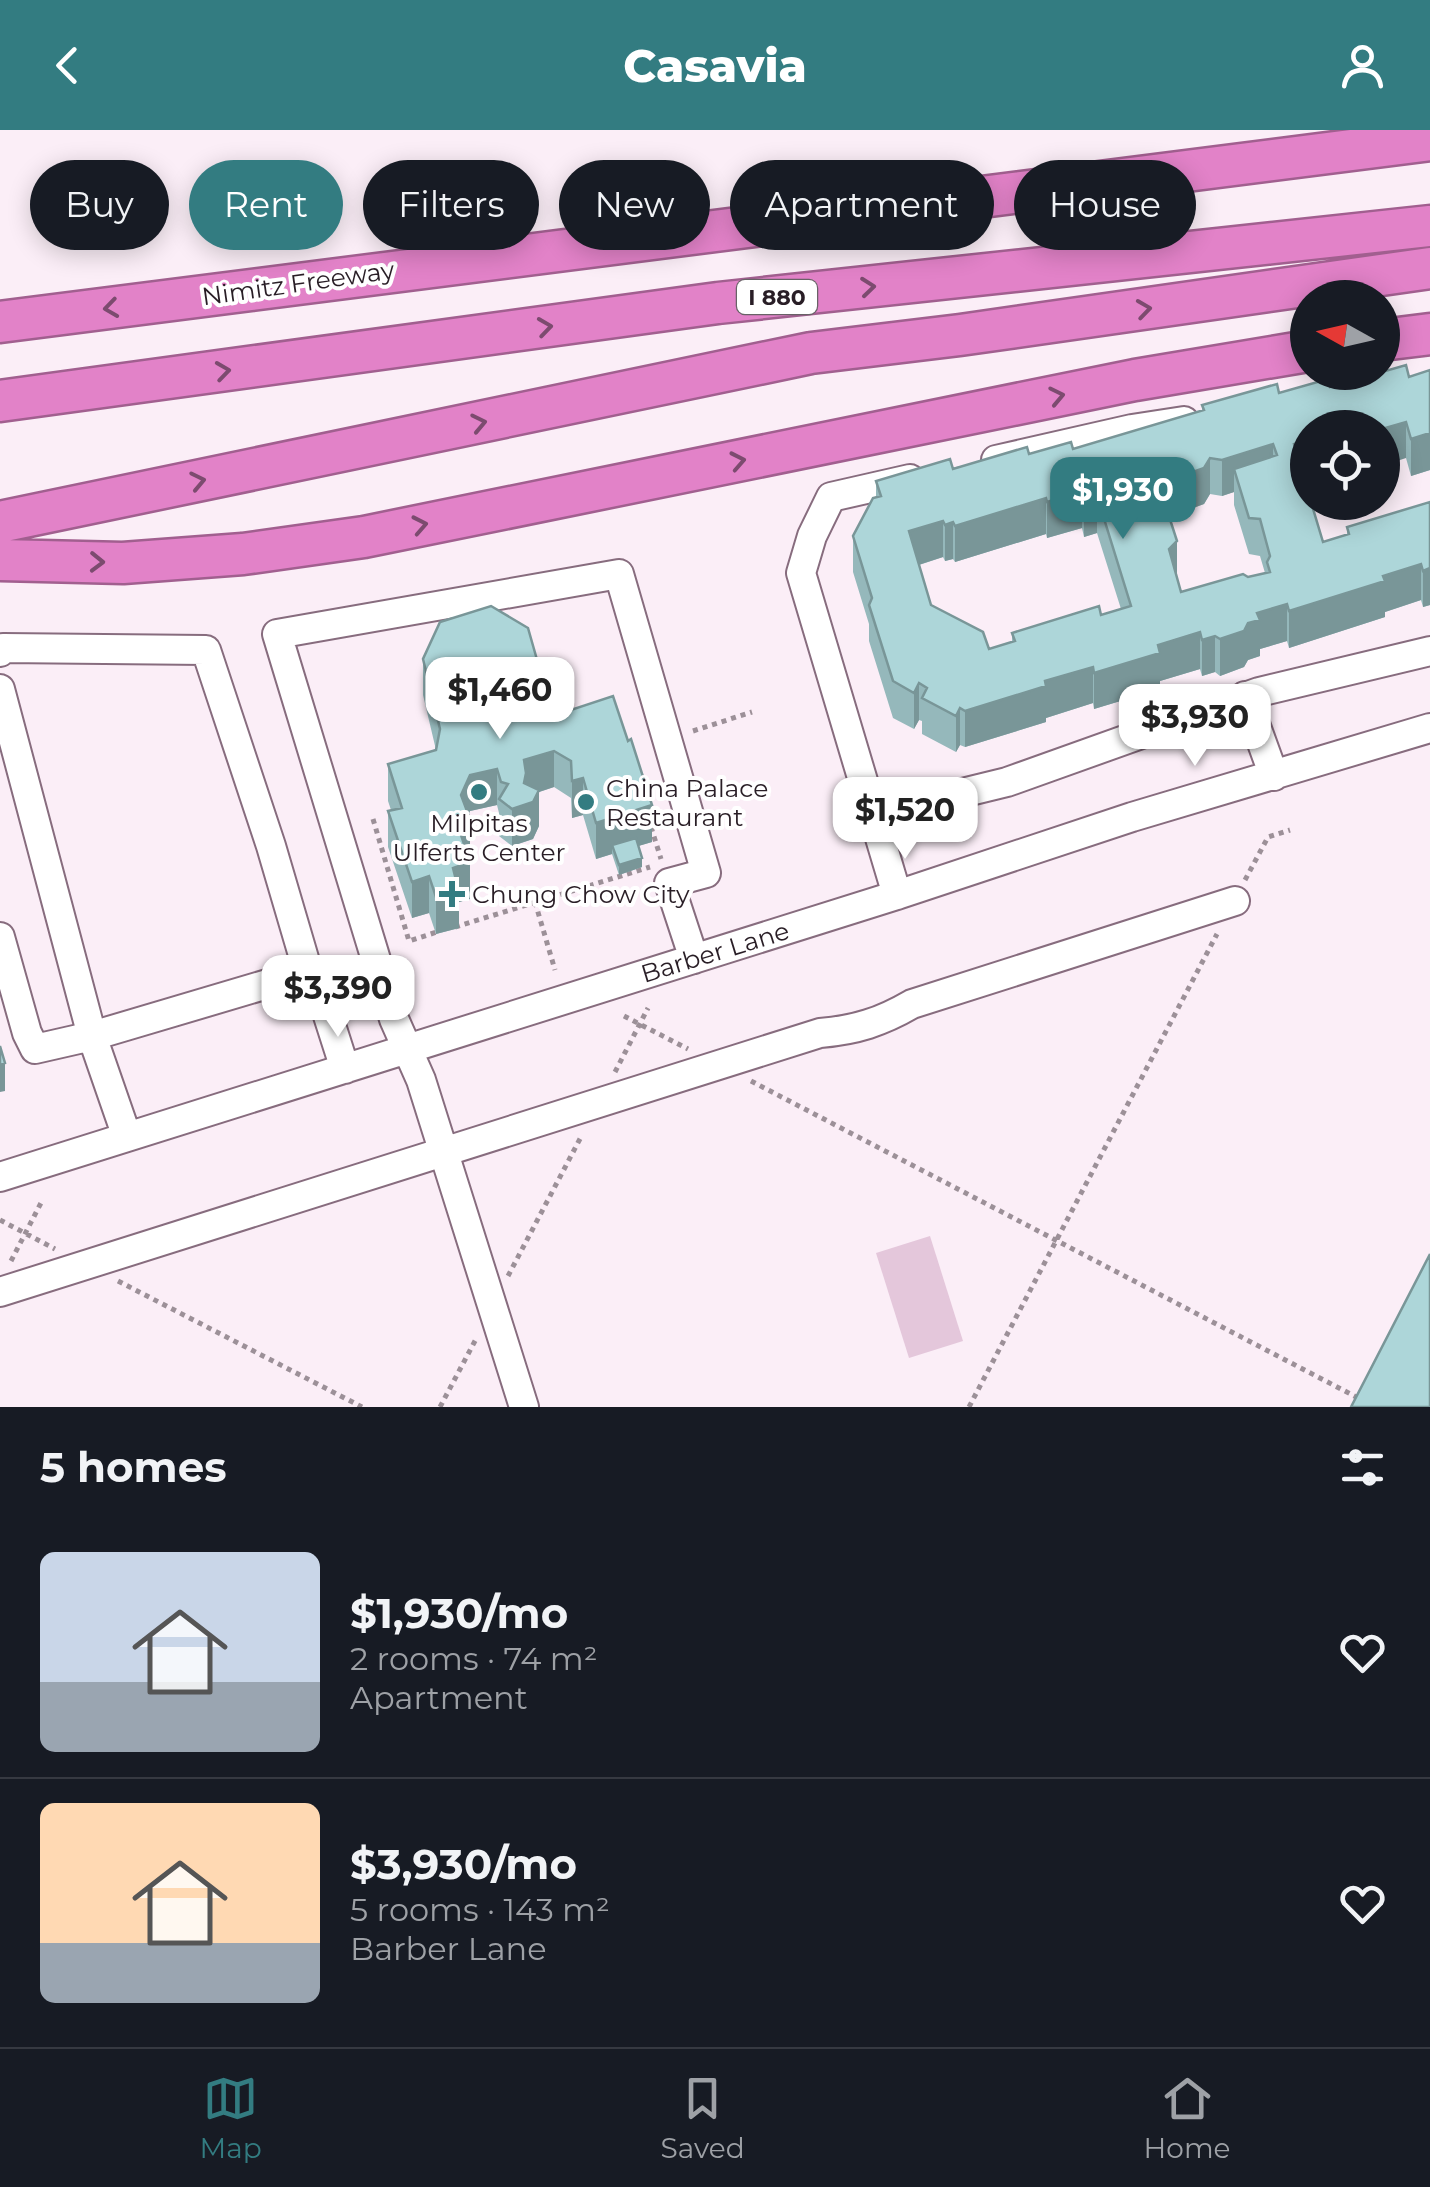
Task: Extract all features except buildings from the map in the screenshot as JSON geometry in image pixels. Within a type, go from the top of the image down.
[{"type":"highway","name":"Nimitz Freeway","points":[[0,322],[1430,140]]},
{"type":"highway","name":"I 880","points":[[0,401],[718,303],[1430,226]]},
{"type":"highway","points":[[0,522],[811,353],[1430,268]]},
{"type":"highway","points":[[1400,338],[1430,334]]},
{"type":"highway","points":[[0,560],[123,563],[243,554],[364,536],[1135,380],[1290,354]]},
{"type":"street","points":[[972,465],[1132,429],[1207,418]]},
{"type":"street","points":[[897,895],[801,573],[812,536],[831,497],[937,473]]},
{"type":"street","points":[[524,1407],[421,1080],[394,1018],[278,634],[620,574],[706,873],[669,883],[694,959]]},
{"type":"street","points":[[1,650],[206,650],[308,972],[322,997],[345,1068]]},
{"type":"street","points":[[872,815],[1007,782],[1245,696],[1430,651]]},
{"type":"street","points":[[0,689],[92,1036],[127,1137]]},
{"type":"street","points":[[1245,696],[1274,776]]},
{"type":"street","name":"Barber Lane","points":[[0,1177],[897,895],[1132,817],[1430,728]]},
{"type":"street","points":[[4,1279],[85,1264],[820,1033],[881,1022],[912,1004],[1234,901]]},
{"type":"street","points":[[0,937],[35,1049],[308,972]]},
{"type":"path","points":[[667,740],[752,712]]},
{"type":"path","points":[[373,820],[409,941],[662,863],[650,826]]},
{"type":"path","points":[[969,1407],[1268,837],[1290,830]]},
{"type":"path","points":[[535,902],[555,970]]},
{"type":"path","points":[[440,1407],[648,1008]]},
{"type":"path","points":[[624,1016],[1374,1407]]},
{"type":"path","points":[[4,1279],[43,1200]]},
{"type":"path","points":[[0,1220],[362,1407]]},
{"type":"shaded area","points":[[930,1236],[963,1341],[909,1358],[876,1253]]},
{"type":"place","name":"Milpitas Ulferts Center","points":[[479,792]]},
{"type":"place","name":"China Palace Restaurant","points":[[586,802]]},
{"type":"place","name":"Chung Chow City","points":[[452,894]]}]
